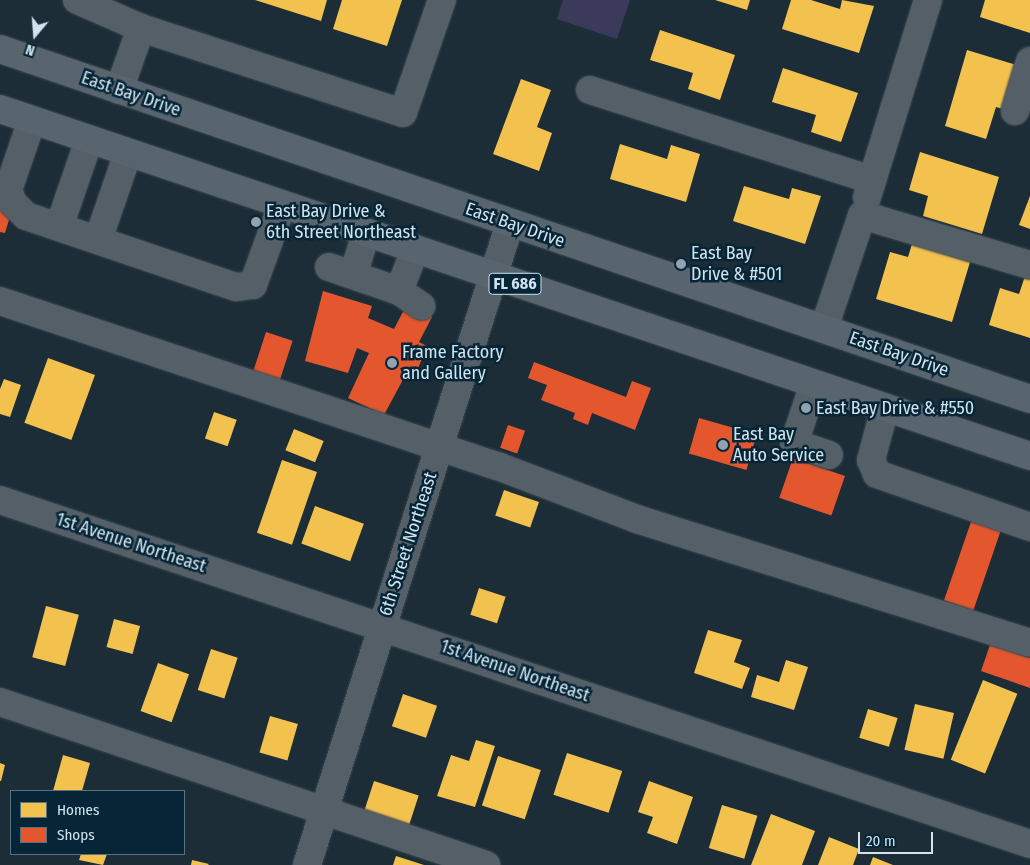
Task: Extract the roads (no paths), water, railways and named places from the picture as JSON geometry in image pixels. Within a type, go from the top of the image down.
[{"type":"main road","name":"East Bay Drive","points":[[0,49],[1030,399]]},
{"type":"main road","name":"FL 686","points":[[0,109],[366,234],[1030,456]]},
{"type":"street","points":[[77,0],[141,28],[403,113],[442,0]]},
{"type":"street","points":[[824,328],[862,215],[928,0]]},
{"type":"street","points":[[119,90],[141,28]]},
{"type":"street","points":[[1015,111],[1030,62]]},
{"type":"street","points":[[590,90],[872,180]]},
{"type":"street","points":[[32,120],[8,190],[13,203],[26,216],[236,287],[253,285],[282,205]]},
{"type":"street","points":[[59,227],[89,140]]},
{"type":"street","points":[[98,240],[128,153]]},
{"type":"street","points":[[862,215],[1030,265]]},
{"type":"street","name":"6th Street Northeast","points":[[307,865],[510,223]]},
{"type":"street","points":[[366,234],[341,271],[399,291],[421,306]]},
{"type":"street","points":[[399,291],[415,250]]},
{"type":"street","points":[[0,301],[439,448],[636,519],[1030,643]]},
{"type":"street","points":[[814,384],[794,443],[829,455]]},
{"type":"street","points":[[885,408],[871,460],[877,474],[1030,527]]},
{"type":"street","name":"1st Avenue Northeast","points":[[0,500],[1030,844]]},
{"type":"street","points":[[0,702],[486,865]]},
{"type":"place","name":"East Bay Drive & 6th Street Northeast","points":[[256,222]]},
{"type":"place","name":"East Bay Drive & #501","points":[[681,264]]},
{"type":"place","name":"Frame Factory and Gallery","points":[[392,363]]},
{"type":"place","name":"East Bay Drive & #550","points":[[806,408]]},
{"type":"place","name":"East Bay Auto Service","points":[[723,445]]}]
